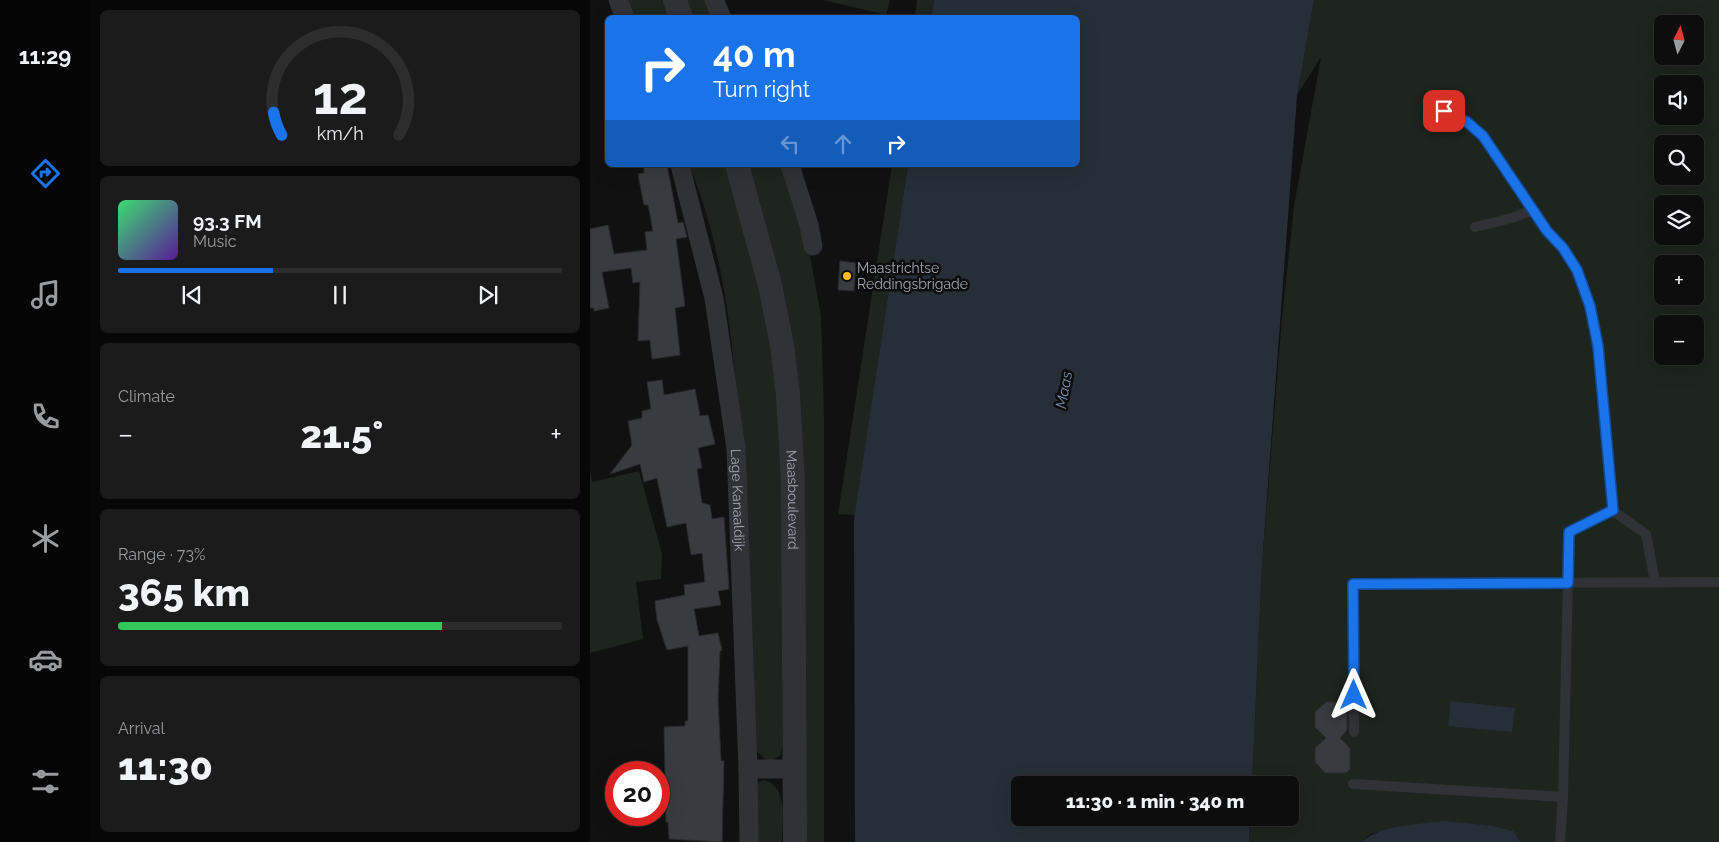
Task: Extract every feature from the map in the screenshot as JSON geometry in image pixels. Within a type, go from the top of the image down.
[{"type":"street","points":[[618,0],[624,15]]},
{"type":"street","points":[[675,0],[681,15]]},
{"type":"street","points":[[714,0],[721,15]]},
{"type":"street","name":"Lage Kanaaldijk","points":[[681,167],[714,298],[736,448],[749,842]]},
{"type":"street","name":"Maasboulevard","points":[[738,167],[770,285],[782,345],[788,395],[793,482],[796,842]]},
{"type":"street","points":[[791,167],[809,225],[813,246]]},
{"type":"street","points":[[748,769],[795,769]]},
{"type":"lane","points":[[1444,111],[1467,122],[1483,136],[1533,210],[1577,270],[1590,306],[1598,346],[1603,382],[1613,510],[1646,534],[1654,582]]},
{"type":"lane","points":[[1475,227],[1533,210]]},
{"type":"lane","points":[[1560,842],[1563,797],[1569,532],[1613,510]]},
{"type":"lane","points":[[1354,732],[1353,584],[1719,582]]},
{"type":"lane","points":[[1353,784],[1563,797]]},
{"type":"shaded area","points":[[625,0],[663,0],[669,15],[631,15]]},
{"type":"shaded area","points":[[684,0],[707,0],[714,15],[690,15]]},
{"type":"shaded area","points":[[823,0],[890,0],[886,15]]},
{"type":"shaded area","points":[[917,0],[934,0],[931,15],[915,15]]},
{"type":"shaded area","points":[[1314,0],[1719,0],[1719,842],[1520,842],[1514,831],[1404,826],[1370,834],[1363,842],[1249,842],[1250,826],[1299,826],[1299,776],[1252,776],[1262,564],[1282,318],[1294,206],[1321,57],[1297,95]]},
{"type":"shaded area","points":[[690,167],[724,167],[733,181],[754,260],[770,340],[782,426],[782,746],[781,754],[774,760],[767,761],[754,749],[739,424],[731,335],[715,247],[704,205]]},
{"type":"shaded area","points":[[746,167],[784,167],[805,229],[821,316],[824,417],[824,842],[805,842],[803,494]]},
{"type":"shaded area","points":[[892,167],[908,167],[855,515],[838,514]]},
{"type":"shaded area","points":[[590,470],[592,482],[639,471],[662,554],[661,579],[636,582],[643,639],[590,653]]},
{"type":"shaded area","points":[[764,780],[772,784],[781,798],[783,816],[782,842],[754,842],[756,783]]},
{"type":"water","name":"Maas","points":[[934,0],[1314,0],[1297,96],[1262,564],[1252,776],[1011,776],[1011,826],[1250,826],[1249,842],[855,842],[854,519],[908,167],[1080,167],[1080,15],[931,15]]},
{"type":"water","points":[[1451,701],[1515,708],[1512,732],[1448,726]]},
{"type":"water","points":[[1444,821],[1492,826],[1514,831],[1520,842],[1363,842],[1378,832],[1389,829],[1412,824]]},
{"type":"building","points":[[644,167],[667,167],[678,223],[683,222],[687,237],[676,239],[685,306],[675,308],[680,355],[652,359],[650,340],[638,341],[640,282],[633,283],[631,268],[602,272],[609,308],[594,311],[594,308],[590,308],[590,229],[608,225],[614,254],[647,250],[645,232],[653,231],[648,205],[644,205],[638,174],[644,173]]},
{"type":"building","name":"Maastrichtse Reddingsbrigade","points":[[840,261],[856,263],[854,291],[838,290]]},
{"type":"building","points":[[662,380],[664,395],[695,389],[700,416],[708,415],[715,444],[698,448],[702,468],[697,469],[702,503],[710,505],[712,519],[724,517],[729,589],[718,591],[721,605],[694,609],[699,636],[718,633],[722,650],[720,651],[718,700],[721,761],[724,761],[722,842],[669,839],[670,761],[665,761],[664,727],[685,726],[685,721],[688,721],[688,646],[667,650],[657,620],[655,601],[685,595],[684,585],[705,582],[702,553],[691,555],[686,523],[667,527],[657,478],[644,482],[640,464],[610,474],[632,445],[628,421],[642,418],[642,411],[651,409],[647,382]]},
{"type":"building","points":[[1326,702],[1340,702],[1347,709],[1347,730],[1340,738],[1350,748],[1350,769],[1346,773],[1325,773],[1315,762],[1315,748],[1326,738],[1315,727],[1315,712]]},
{"type":"place","name":"Maastrichtse Reddingsbrigade","points":[[847,276]]},
{"type":"route","points":[[1354,695],[1353,584],[1568,583],[1569,532],[1613,510],[1603,382],[1598,346],[1590,306],[1577,270],[1563,248],[1547,231],[1483,136],[1467,122],[1444,111]]}]
